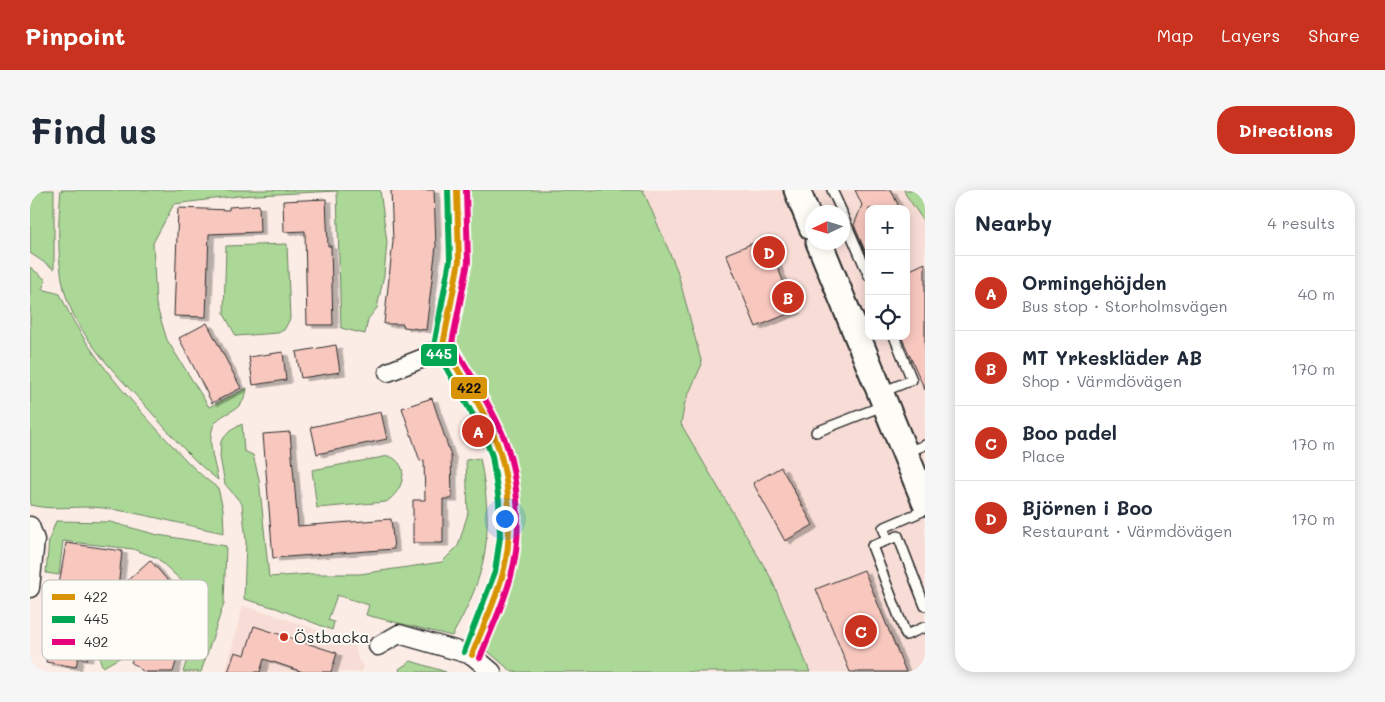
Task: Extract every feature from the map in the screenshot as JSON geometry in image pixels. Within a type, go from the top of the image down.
[{"type":"main road","points":[[799,191],[805,208]]},
{"type":"main road","points":[[822,250],[883,399],[915,449],[925,502]]},
{"type":"street","points":[[457,190],[459,261],[443,345],[492,431],[502,462],[508,500],[509,538],[503,574],[472,655]]},
{"type":"street","points":[[388,372],[426,357],[443,345]]},
{"type":"street","points":[[30,526],[35,540],[30,588]]},
{"type":"street","points":[[378,646],[399,634],[472,655],[492,672]]},
{"type":"lane","points":[[832,190],[839,205]]},
{"type":"lane","points":[[850,232],[865,267]]},
{"type":"lane","points":[[816,432],[883,399],[912,380],[896,340]]},
{"type":"lane","points":[[888,540],[883,528],[925,510]]},
{"type":"lane","points":[[925,606],[898,536],[872,546],[906,635],[925,627]]},
{"type":"shaded area","points":[[643,190],[904,190],[925,223],[925,672],[810,672],[771,578],[681,424],[685,402],[702,364],[677,270]]},
{"type":"shaded area","name":"Östbacka","points":[[243,606],[272,614],[344,640],[355,646],[359,661],[364,666],[362,672],[225,672]]},
{"type":"green space","points":[[30,190],[54,190],[54,269],[30,253]]},
{"type":"green space","points":[[61,190],[380,190],[387,242],[384,275],[377,308],[368,319],[365,334],[341,328],[337,191],[238,196],[174,204],[153,243],[156,304],[167,340],[209,407],[247,388],[241,404],[220,418],[212,430],[211,449],[218,480],[183,448],[113,370],[88,340],[78,323],[64,289],[60,266],[59,226]]},
{"type":"green space","points":[[468,190],[643,190],[677,270],[702,364],[685,402],[681,424],[771,578],[810,672],[512,672],[483,647],[512,573],[517,544],[518,519],[515,489],[478,391],[451,337],[468,255]]},
{"type":"green space","points":[[904,190],[925,190],[925,223],[906,195]]},
{"type":"green space","points":[[287,244],[290,319],[284,330],[278,333],[236,336],[224,314],[226,246]]},
{"type":"green space","points":[[30,267],[46,280],[42,289],[60,294],[81,334],[122,390],[186,460],[204,478],[218,488],[223,509],[224,533],[118,510],[84,507],[48,508],[30,505]]},
{"type":"green space","points":[[242,424],[244,451],[253,455],[259,479],[269,577],[311,574],[360,574],[442,562],[458,546],[468,513],[466,460],[480,458],[487,507],[485,550],[474,591],[452,636],[366,615],[369,605],[337,595],[328,620],[334,622],[332,630],[276,608],[244,599],[246,541],[242,504],[225,484],[220,457],[221,441],[230,431]]},
{"type":"green space","points":[[389,456],[401,465],[403,472],[397,491],[386,502],[317,508],[312,470]]},
{"type":"green space","points":[[56,521],[110,522],[158,535],[226,546],[224,603],[208,651],[208,580],[181,580],[157,558],[133,549],[63,541],[59,575],[46,573],[49,540]]},
{"type":"green space","points":[[100,660],[116,660],[103,667]]},
{"type":"green space","points":[[187,660],[205,660],[201,672],[183,672]]},
{"type":"green space","points":[[411,661],[446,672],[400,672],[399,669]]},
{"type":"building","points":[[391,190],[434,190],[436,246],[426,330],[404,327],[403,324],[384,324],[393,241]]},
{"type":"building","points":[[855,190],[891,190],[898,205],[865,205],[865,251],[854,225],[862,205]]},
{"type":"building","points":[[326,199],[328,246],[331,246],[333,325],[307,325],[305,231],[284,232],[283,201]]},
{"type":"building","points":[[259,205],[260,232],[209,234],[206,317],[174,316],[178,208],[229,210],[229,207]]},
{"type":"building","points":[[766,238],[795,311],[756,327],[726,254]]},
{"type":"building","points":[[925,263],[925,390],[903,340],[910,340],[910,270]]},
{"type":"building","points":[[207,323],[241,388],[212,403],[179,338]]},
{"type":"building","points":[[336,345],[340,372],[301,378],[296,352]]},
{"type":"building","points":[[283,352],[286,380],[253,385],[249,357]]},
{"type":"building","points":[[432,398],[451,456],[452,499],[443,499],[443,543],[413,543],[413,500],[425,500],[424,460],[420,461],[402,408]]},
{"type":"building","points":[[381,412],[387,439],[317,454],[311,427]]},
{"type":"building","points":[[290,432],[298,526],[391,519],[394,549],[273,558],[263,434]]},
{"type":"building","points":[[781,467],[813,525],[785,541],[753,483]]},
{"type":"building","points":[[66,543],[122,551],[119,580],[60,580]]},
{"type":"building","points":[[150,560],[167,580],[128,580]]},
{"type":"building","points":[[864,570],[906,672],[850,672],[816,589]]},
{"type":"building","points":[[254,626],[337,653],[331,672],[303,672],[264,659],[260,672],[228,672],[235,652],[245,655]]},
{"type":"building","points":[[46,660],[78,660],[76,667],[46,662]]},
{"type":"building","points":[[132,660],[177,660],[173,672],[144,672],[131,662]]},
{"type":"transit line","name":"445","points":[[448,190],[450,260],[434,346],[484,435],[492,456],[499,501],[500,537],[495,572],[464,652]]},
{"type":"transit line","name":"422","points":[[457,190],[459,261],[443,345],[492,431],[503,464],[509,520],[503,573],[493,604],[472,655]]},
{"type":"transit line","name":"492","points":[[466,190],[468,262],[452,343],[488,405],[506,442],[515,480],[518,520],[515,559],[511,576],[501,607],[480,658]]},
{"type":"place","name":"Björnen i Boo","points":[[769,252]]},
{"type":"place","name":"MT Yrkeskläder AB","points":[[788,297]]},
{"type":"place","name":"Ormingehöjden","points":[[478,431]]},
{"type":"place","name":"Boo padel","points":[[861,631]]},
{"type":"place","name":"Östbacka","points":[[284,637]]}]
